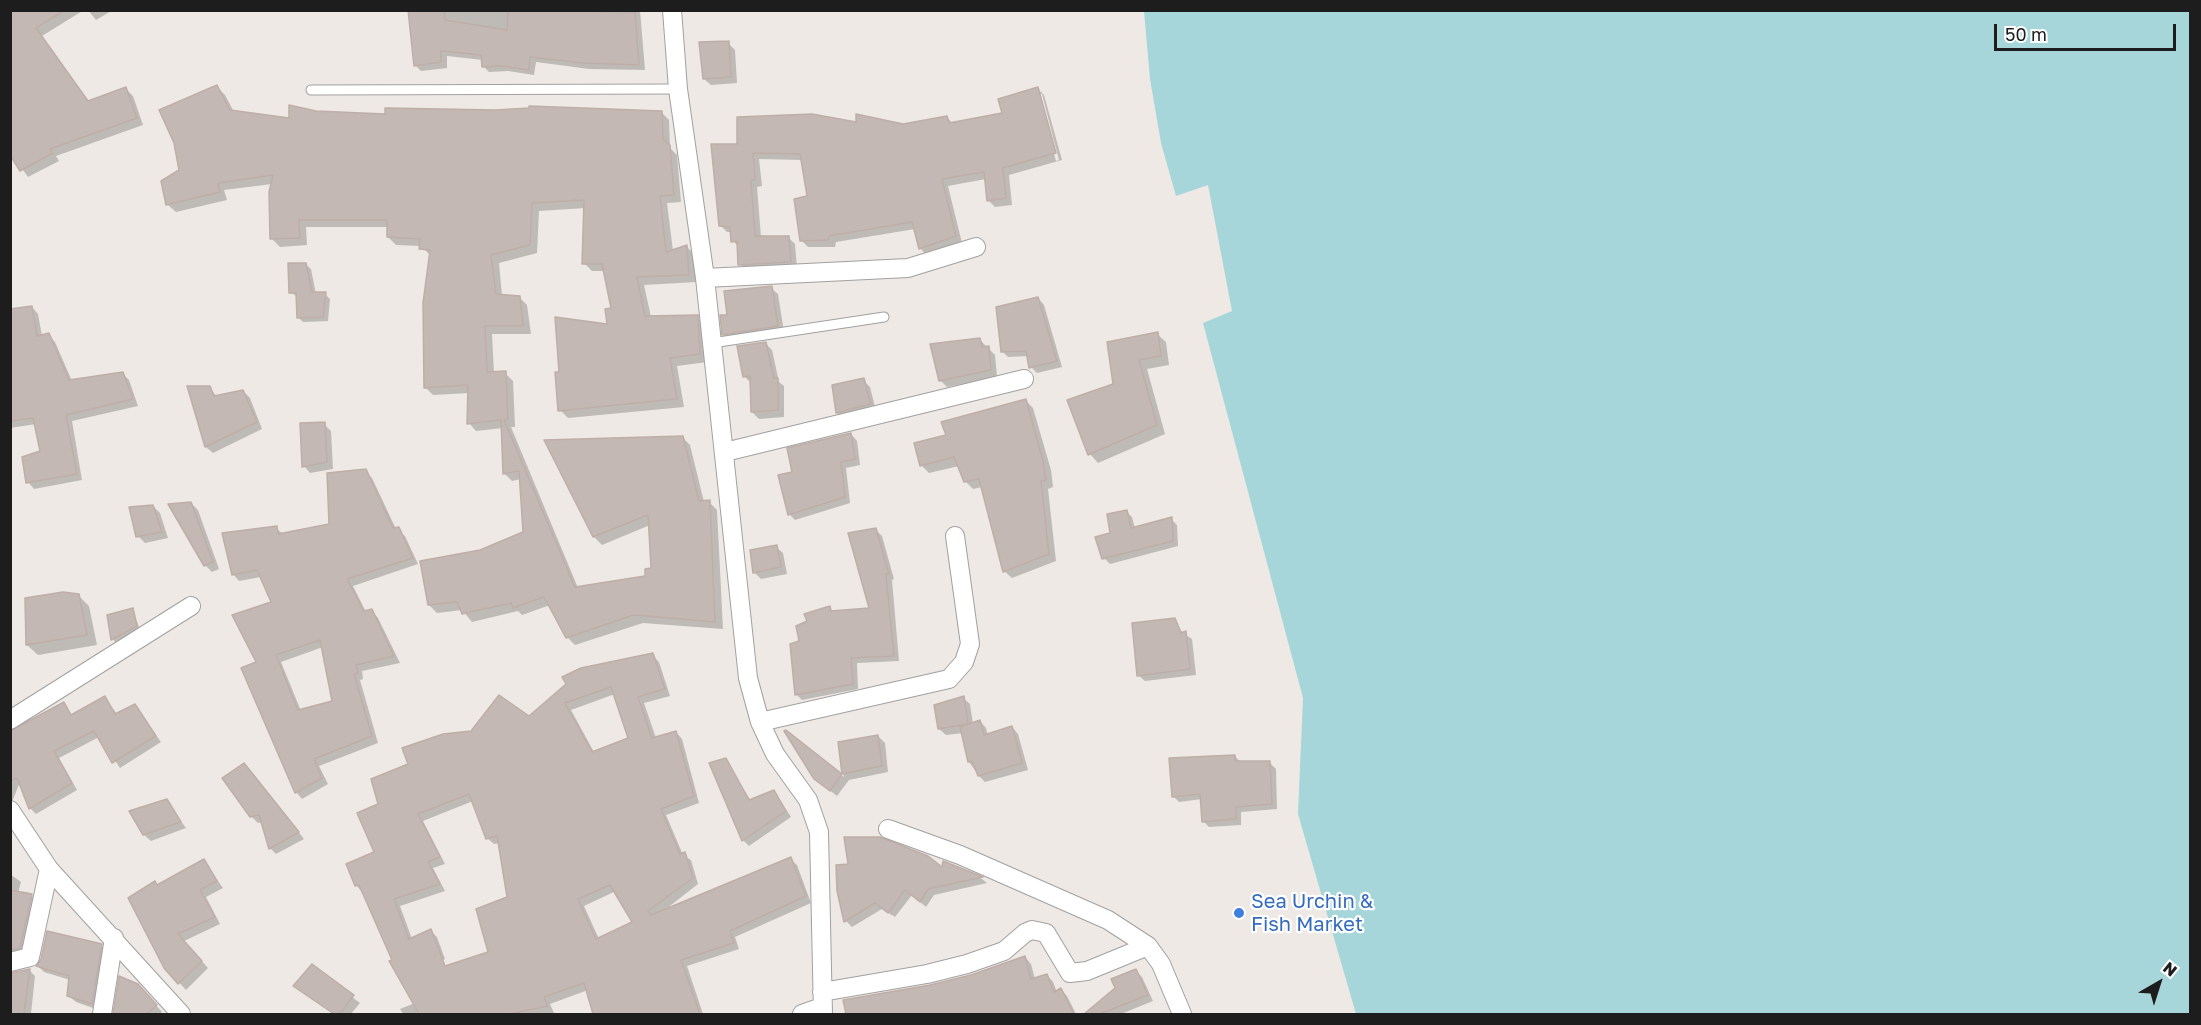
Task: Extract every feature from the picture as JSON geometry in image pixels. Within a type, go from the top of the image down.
[{"type":"street","points":[[672,10],[678,89],[705,278],[748,678],[760,722],[775,754],[807,800],[819,832],[822,1004]]},
{"type":"street","points":[[705,278],[908,268],[976,247]]},
{"type":"street","points":[[724,452],[1024,379]]},
{"type":"street","points":[[760,722],[949,679],[963,662],[970,644],[955,536]]},
{"type":"street","points":[[10,720],[192,606]]},
{"type":"street","points":[[10,810],[50,869],[182,1014]]},
{"type":"street","points":[[888,829],[960,855],[1108,920],[1148,946],[1161,964],[1182,1014]]},
{"type":"street","points":[[10,962],[30,957],[50,869]]},
{"type":"street","points":[[802,1014],[822,1004],[967,964],[1004,951],[1025,933],[1032,930],[1046,933],[1070,973],[1087,971],[1148,946]]},
{"type":"street","points":[[102,1014],[114,938]]},
{"type":"lane","points":[[311,90],[678,89]]},
{"type":"lane","points":[[712,343],[884,317]]},
{"type":"water","points":[[1144,11],[2190,11],[2190,1014],[1356,1014],[1298,814],[1303,698],[1203,323],[1232,311],[1208,185],[1176,196],[1161,143],[1150,79]]},
{"type":"building","points":[[10,10],[65,10],[36,28],[88,101],[126,87],[137,118],[50,149],[53,153],[20,171],[10,155]]},
{"type":"building","points":[[408,10],[444,10],[445,20],[507,30],[508,10],[635,12],[639,65],[582,63],[530,57],[529,70],[501,66],[482,67],[481,55],[441,51],[441,62],[414,66]]},
{"type":"building","points":[[729,41],[731,77],[703,79],[699,42]]},
{"type":"building","points":[[217,85],[230,110],[289,118],[289,105],[316,111],[385,114],[385,108],[496,110],[529,108],[529,106],[662,111],[663,139],[670,145],[674,195],[660,196],[666,252],[687,245],[689,275],[637,277],[645,316],[698,315],[700,354],[670,358],[677,399],[558,411],[555,372],[559,372],[555,317],[607,324],[605,309],[611,308],[602,264],[582,264],[584,200],[532,203],[530,245],[491,255],[496,294],[520,296],[523,326],[485,326],[487,372],[506,371],[508,419],[504,420],[575,587],[645,576],[645,569],[651,568],[648,515],[593,537],[544,440],[683,436],[699,501],[710,500],[715,622],[634,615],[566,638],[544,597],[513,608],[511,603],[462,614],[457,602],[428,605],[420,561],[480,550],[523,532],[519,471],[503,474],[501,420],[467,424],[468,385],[424,388],[423,303],[430,250],[419,249],[420,239],[387,237],[387,220],[299,220],[300,238],[270,239],[269,192],[273,175],[218,183],[220,192],[166,205],[161,181],[179,170],[174,143],[159,110]]},
{"type":"building","points":[[1038,87],[1056,153],[1003,168],[1006,198],[987,201],[984,172],[942,179],[956,236],[919,249],[912,222],[829,236],[828,240],[800,241],[794,199],[807,196],[800,154],[753,153],[755,180],[751,180],[755,236],[789,236],[791,262],[738,265],[737,241],[731,242],[730,227],[719,226],[711,144],[737,144],[737,117],[812,114],[856,122],[856,114],[903,124],[947,116],[949,123],[1002,113],[998,99]]},
{"type":"building","points":[[288,263],[306,263],[312,292],[326,292],[323,317],[297,318],[296,293],[289,293]]},
{"type":"building","points":[[772,286],[778,326],[722,335],[720,315],[727,315],[724,291]]},
{"type":"building","points":[[1038,297],[1057,361],[1029,368],[1026,351],[1001,352],[996,307]]},
{"type":"building","points":[[32,306],[37,336],[49,333],[69,380],[123,372],[133,399],[66,415],[77,474],[26,483],[22,457],[40,451],[33,418],[10,421],[10,309]]},
{"type":"building","points":[[1158,332],[1161,356],[1139,360],[1157,425],[1088,455],[1067,400],[1113,384],[1107,342]]},
{"type":"building","points":[[980,338],[982,347],[989,346],[991,370],[939,381],[930,344]]},
{"type":"building","points":[[766,342],[774,378],[778,378],[778,410],[751,412],[750,376],[743,377],[737,346]]},
{"type":"building","points":[[864,378],[871,404],[836,413],[832,385]]},
{"type":"building","points":[[187,386],[210,386],[214,396],[243,390],[257,422],[205,447]]},
{"type":"building","points":[[1026,399],[1046,480],[1041,481],[1049,554],[1003,572],[979,479],[964,482],[954,457],[920,466],[914,443],[946,435],[941,422]]},
{"type":"building","points":[[325,422],[327,462],[302,467],[300,423]]},
{"type":"building","points":[[851,433],[855,459],[841,462],[845,497],[788,515],[778,475],[792,472],[787,448]]},
{"type":"building","points":[[366,469],[393,528],[399,527],[413,558],[347,579],[364,611],[372,609],[394,656],[356,665],[358,673],[354,674],[372,736],[314,759],[322,778],[295,793],[241,668],[256,662],[232,615],[271,602],[257,570],[232,575],[222,533],[277,526],[278,534],[329,524],[327,473]],"holes":[[[320,640],[332,701],[298,710],[276,655]]]},
{"type":"building","points":[[191,502],[213,562],[204,566],[168,504]]},
{"type":"building","points":[[153,505],[162,532],[136,537],[129,507]]},
{"type":"building","points":[[1127,510],[1131,528],[1172,517],[1173,541],[1102,559],[1095,537],[1110,533],[1107,514]]},
{"type":"building","points":[[876,528],[889,574],[886,574],[894,656],[851,658],[853,684],[795,695],[790,644],[799,641],[796,626],[807,621],[804,614],[830,606],[831,611],[869,608],[848,533]]},
{"type":"building","points":[[777,545],[781,567],[753,573],[750,550]]},
{"type":"building","points":[[63,592],[79,594],[87,635],[26,645],[25,598]]},
{"type":"building","points":[[133,608],[137,626],[111,640],[107,615]]},
{"type":"building","points":[[1175,618],[1181,633],[1186,631],[1190,669],[1137,676],[1132,623]]},
{"type":"building","points":[[653,653],[665,689],[638,697],[652,738],[676,731],[694,796],[661,809],[680,854],[685,852],[693,878],[648,911],[651,915],[791,857],[806,896],[730,931],[734,943],[681,960],[700,1014],[593,1014],[584,983],[544,997],[548,1006],[509,1014],[419,1014],[389,961],[392,960],[359,885],[355,886],[346,864],[374,852],[357,813],[378,804],[371,779],[408,764],[402,748],[443,734],[471,731],[499,695],[529,716],[566,684],[562,677],[581,668]],"holes":[[[611,687],[628,738],[592,752],[565,703]],[[469,794],[486,839],[497,836],[507,897],[476,909],[488,952],[445,966],[431,929],[409,939],[394,899],[440,884],[428,862],[440,857],[418,814]],[[610,885],[632,922],[596,939],[578,899]]]},
{"type":"building","points":[[105,696],[115,714],[135,704],[156,736],[112,763],[94,731],[54,751],[72,783],[29,809],[17,778],[10,781],[10,731],[64,702],[71,715]]},
{"type":"building","points":[[964,696],[968,724],[938,729],[934,705]]},
{"type":"building","points":[[980,720],[984,735],[1012,726],[1022,763],[978,776],[972,761],[968,762],[960,727]]},
{"type":"building","points":[[786,730],[842,774],[830,791],[814,779],[784,731]]},
{"type":"building","points":[[878,735],[882,766],[842,774],[838,742]]},
{"type":"building","points":[[1235,755],[1235,761],[1270,761],[1272,804],[1236,807],[1236,819],[1202,822],[1200,794],[1172,797],[1169,758]]},
{"type":"building","points":[[726,758],[749,800],[774,790],[786,811],[742,841],[709,763]]},
{"type":"building","points":[[244,763],[299,832],[269,849],[259,815],[250,817],[222,778]]},
{"type":"building","points":[[167,799],[181,822],[143,835],[129,811]]},
{"type":"building","points":[[844,837],[880,837],[928,856],[942,867],[943,861],[983,877],[928,889],[920,902],[905,890],[888,913],[875,903],[844,922],[837,891],[836,865],[848,864]]},
{"type":"building","points":[[204,859],[217,881],[200,890],[215,917],[178,934],[202,961],[178,984],[164,968],[128,898],[155,881],[157,885]]},
{"type":"building","points":[[10,890],[32,894],[20,948],[10,950]]},
{"type":"building","points":[[47,931],[102,944],[92,1004],[67,996],[69,976],[36,966],[41,959]]},
{"type":"building","points":[[1025,956],[1031,979],[1047,974],[1054,992],[1061,988],[1074,1014],[846,1014],[843,1000],[930,985],[971,975]]},
{"type":"building","points":[[312,964],[354,995],[340,1014],[334,1014],[293,986]]},
{"type":"building","points":[[30,969],[24,1014],[10,1014],[10,973]]},
{"type":"building","points":[[1136,969],[1148,995],[1100,1014],[1084,1014],[1115,988],[1111,979]]},
{"type":"building","points":[[119,976],[138,984],[157,1005],[147,1014],[113,1014]]},
{"type":"place","name":"Sea Urchin & Fish Market","points":[[1239,913]]}]
